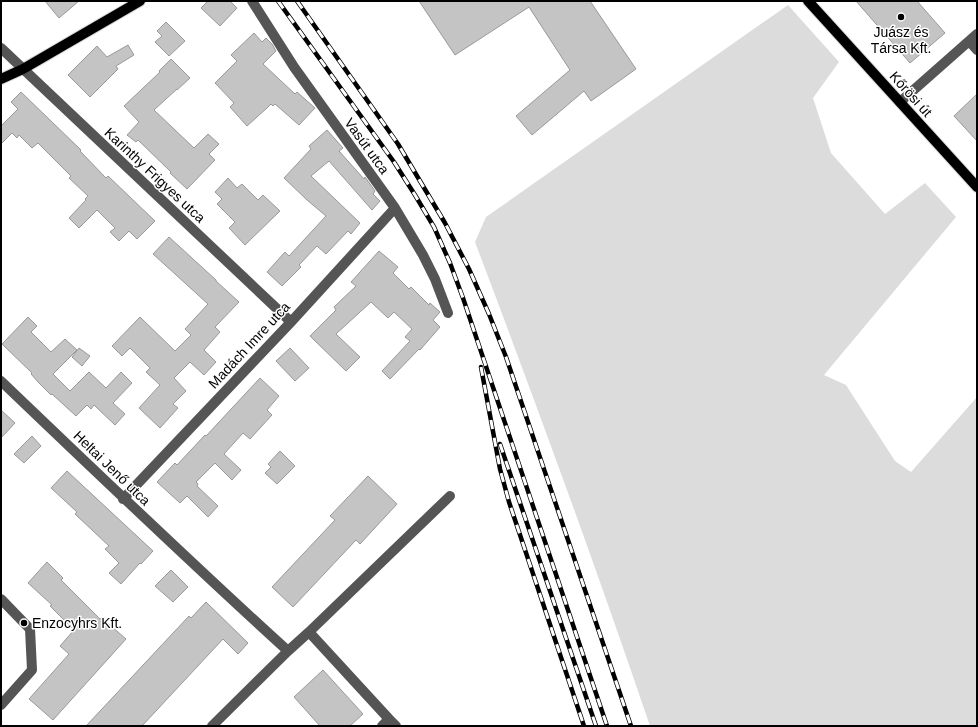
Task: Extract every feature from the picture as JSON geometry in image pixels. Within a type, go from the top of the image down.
[{"type":"main road","points":[[1,79],[23,69],[140,1]]},
{"type":"main road","name":"Kőrösi út","points":[[808,1],[977,187]]},
{"type":"street","name":"Vasút utca","points":[[252,1],[294,67],[395,208],[423,255],[435,279],[448,313]]},
{"type":"street","points":[[900,102],[973,37],[977,50]]},
{"type":"street","name":"Karinthy Frigyes utca","points":[[1,48],[291,322]]},
{"type":"street","name":"Madách Imre utca","points":[[123,499],[291,322],[395,208]]},
{"type":"street","name":"Heltai Jenő utca","points":[[1,381],[123,499],[288,651]]},
{"type":"street","points":[[212,726],[450,496]]},
{"type":"street","points":[[1,599],[30,629],[32,670],[1,705]]},
{"type":"street","points":[[309,632],[393,722],[382,726]]},
{"type":"shaded area","points":[[788,5],[839,62],[813,98],[831,153],[885,214],[925,183],[956,217],[824,375],[846,385],[895,461],[911,472],[977,397],[977,726],[650,726],[565,484],[475,242],[486,217]]},
{"type":"building","points":[[45,1],[79,1],[59,18]]},
{"type":"building","points":[[208,1],[230,1],[237,8],[220,26],[201,8]]},
{"type":"building","points":[[419,1],[590,1],[636,69],[591,101],[584,91],[532,135],[516,116],[570,70],[529,7],[455,55]]},
{"type":"building","name":"Juász és Társa Kft.","points":[[856,1],[917,1],[945,33],[910,63]]},
{"type":"building","points":[[166,22],[185,41],[169,56],[155,42],[162,36],[157,31]]},
{"type":"building","points":[[254,33],[262,42],[266,38],[276,51],[263,64],[295,94],[297,92],[315,108],[299,125],[275,104],[273,106],[271,104],[247,126],[230,107],[234,103],[215,83],[237,61],[231,55]]},
{"type":"building","points":[[128,45],[134,55],[116,66],[118,69],[90,97],[68,75],[97,46],[107,57]]},
{"type":"building","points":[[171,59],[190,78],[154,110],[194,148],[208,134],[219,144],[209,154],[215,160],[187,189],[138,140],[136,142],[127,135],[139,122],[124,106],[160,72],[159,71]]},
{"type":"building","points":[[21,92],[81,150],[80,151],[106,178],[108,176],[155,221],[137,239],[129,231],[119,241],[110,232],[115,228],[97,210],[79,228],[69,218],[88,196],[69,178],[71,176],[38,143],[32,148],[19,135],[17,138],[12,133],[1,144],[1,126],[18,109],[11,102]]},
{"type":"building","points":[[977,94],[977,141],[954,116]]},
{"type":"building","points":[[327,130],[343,148],[339,151],[364,179],[365,177],[375,191],[373,194],[380,201],[372,210],[329,161],[311,176],[360,223],[351,234],[348,231],[326,254],[317,246],[299,265],[301,267],[282,286],[267,272],[285,252],[289,256],[326,216],[284,178],[311,149],[309,146]]},
{"type":"building","points":[[228,178],[237,188],[242,184],[258,200],[263,195],[280,211],[245,245],[229,228],[235,222],[217,204],[222,199],[215,192]]},
{"type":"building","points":[[169,237],[239,302],[215,327],[220,332],[204,350],[216,362],[204,375],[190,362],[174,378],[186,391],[173,404],[178,408],[160,428],[139,408],[160,385],[146,372],[150,368],[130,348],[122,356],[112,346],[140,317],[175,351],[191,335],[185,329],[208,304],[153,254]]},
{"type":"building","points":[[379,251],[398,267],[393,273],[409,289],[411,287],[429,305],[430,303],[440,312],[433,320],[440,327],[420,350],[419,349],[390,379],[382,371],[410,341],[405,337],[412,329],[394,312],[388,318],[371,302],[336,334],[360,357],[346,371],[310,336],[336,310],[334,307],[356,286],[351,282]]},
{"type":"building","points":[[28,317],[37,326],[31,332],[51,352],[65,339],[77,350],[53,374],[70,391],[89,372],[106,388],[121,372],[132,383],[113,403],[125,414],[115,425],[94,405],[91,409],[87,405],[76,416],[52,394],[51,395],[31,374],[32,373],[2,344]]},
{"type":"building","points":[[79,348],[90,356],[82,366],[72,357]]},
{"type":"building","points":[[290,348],[309,368],[295,381],[276,361]]},
{"type":"building","points":[[260,378],[279,396],[267,410],[272,415],[250,439],[243,433],[224,454],[241,470],[232,480],[215,463],[196,482],[198,484],[197,486],[218,506],[208,517],[187,496],[180,503],[157,482],[175,463],[177,465],[205,435],[206,436]]},
{"type":"building","points":[[1,410],[15,423],[1,438]]},
{"type":"building","points":[[32,436],[41,446],[24,463],[14,454]]},
{"type":"building","points":[[280,451],[295,466],[277,484],[265,473],[271,467],[268,464]]},
{"type":"building","points":[[67,471],[153,551],[121,584],[109,573],[119,563],[105,549],[109,546],[75,514],[77,512],[51,488]]},
{"type":"building","points":[[368,476],[397,504],[360,544],[356,540],[293,607],[272,587],[335,520],[330,516]]},
{"type":"building","points":[[47,562],[63,578],[61,580],[100,619],[102,618],[126,639],[53,720],[29,699],[69,654],[60,646],[74,630],[50,606],[52,605],[28,583]]},
{"type":"building","points":[[171,570],[188,587],[173,602],[155,586]]},
{"type":"building","points":[[206,602],[248,643],[238,654],[223,639],[142,726],[86,726],[189,616],[191,618]]},
{"type":"building","points":[[323,670],[363,714],[350,726],[320,726],[294,697]]},
{"type":"railway","points":[[278,1],[394,162],[434,227],[463,298],[607,726]]},
{"type":"railway","points":[[297,1],[398,144],[445,223],[469,269],[506,357],[631,726]]},
{"type":"railway","points":[[481,367],[500,469],[509,502],[584,726]]},
{"type":"railway","points":[[500,444],[596,726]]},
{"type":"place","name":"Juász és Társa Kft.","points":[[901,17]]},
{"type":"place","name":"Enzocyhrs Kft.","points":[[24,623]]}]
